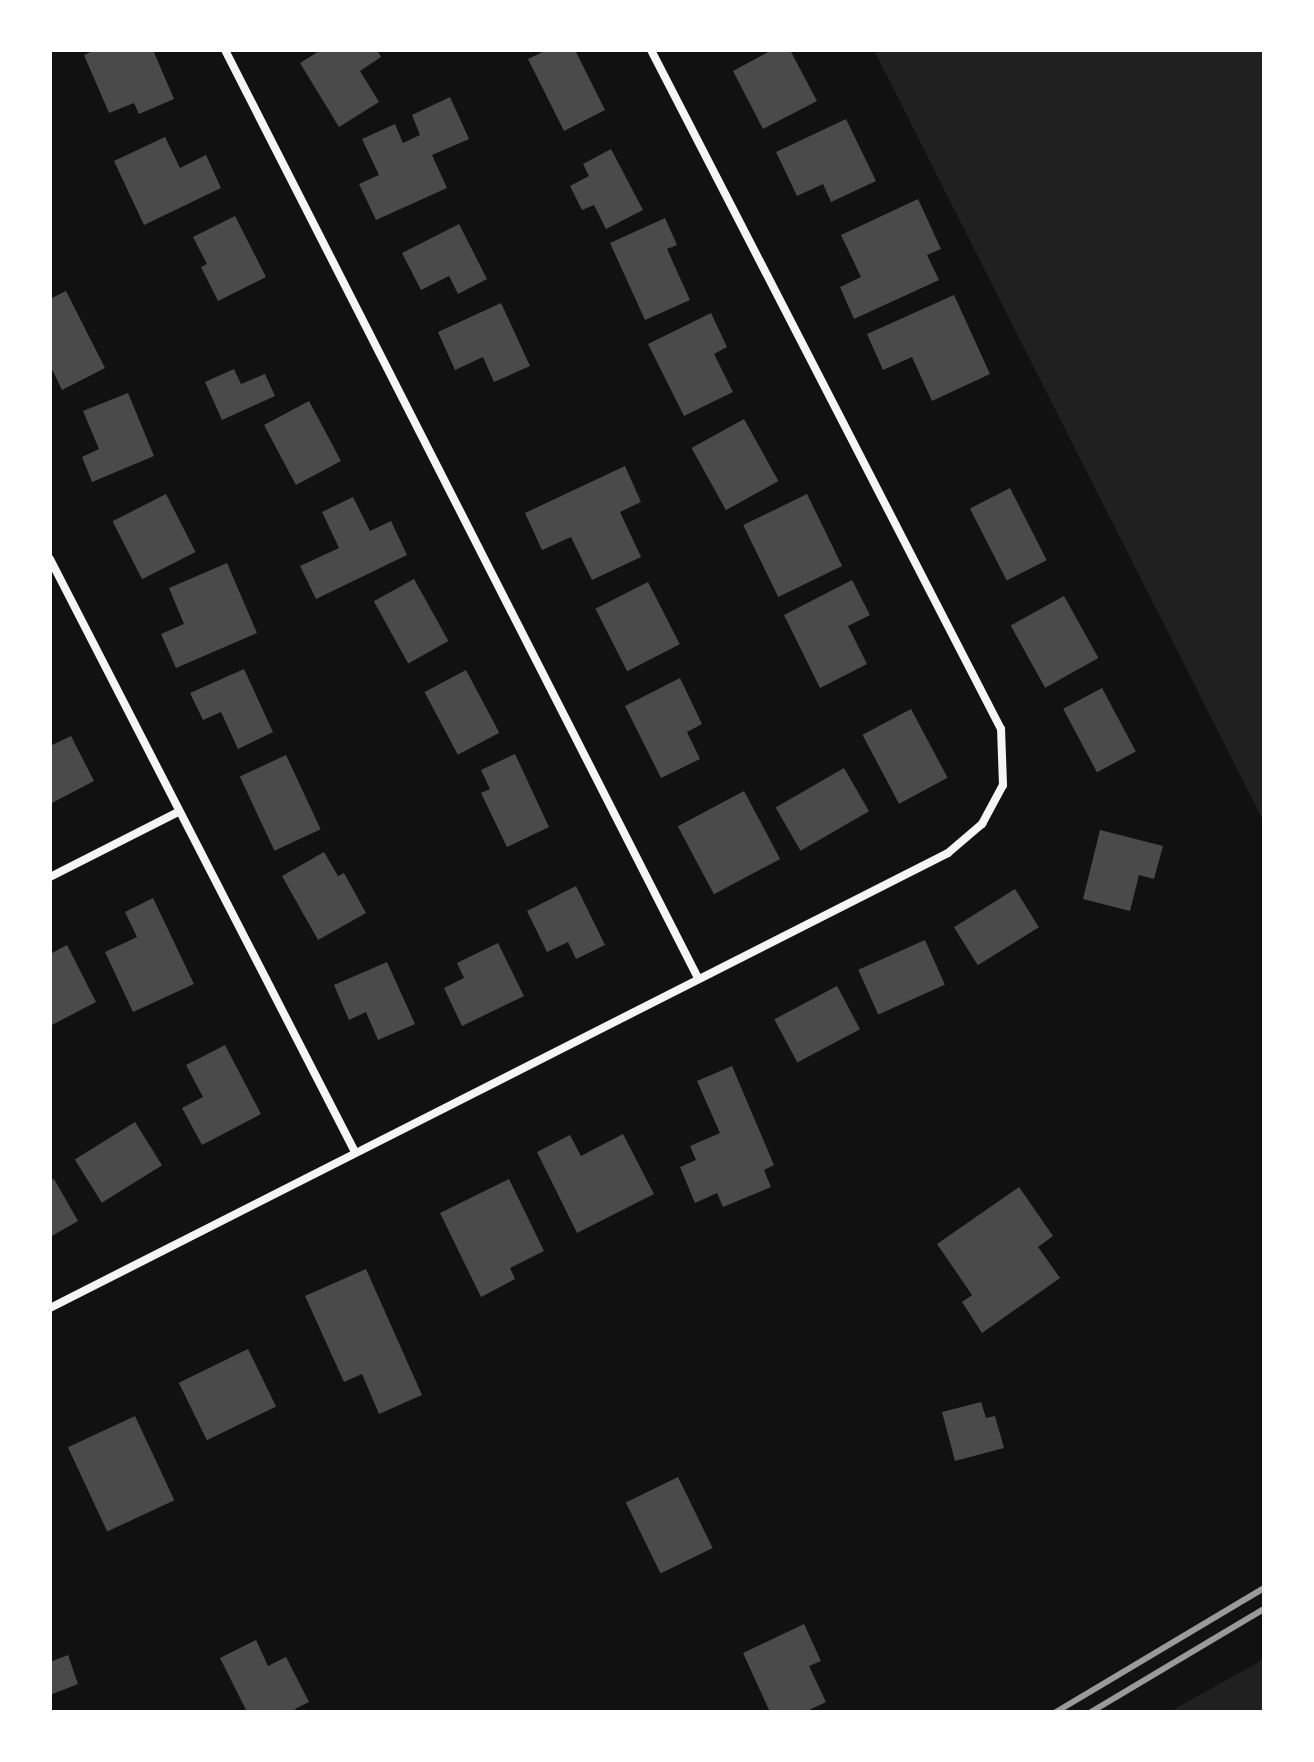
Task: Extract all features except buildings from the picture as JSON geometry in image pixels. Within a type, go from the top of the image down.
[{"type":"street","points":[[225,50],[698,978]]},
{"type":"street","points":[[50,1308],[948,853],[982,824],[1003,785],[1001,729],[651,50]]},
{"type":"street","points":[[50,559],[355,1152]]},
{"type":"street","points":[[50,877],[178,812]]},
{"type":"shaded area","points":[[874,50],[1264,50],[1264,822],[1013,326]]},
{"type":"shaded area","points":[[1264,1659],[1264,1712],[1169,1712]]},
{"type":"railway","points":[[1056,1712],[1264,1588]]},
{"type":"railway","points":[[1091,1712],[1264,1609]]}]
